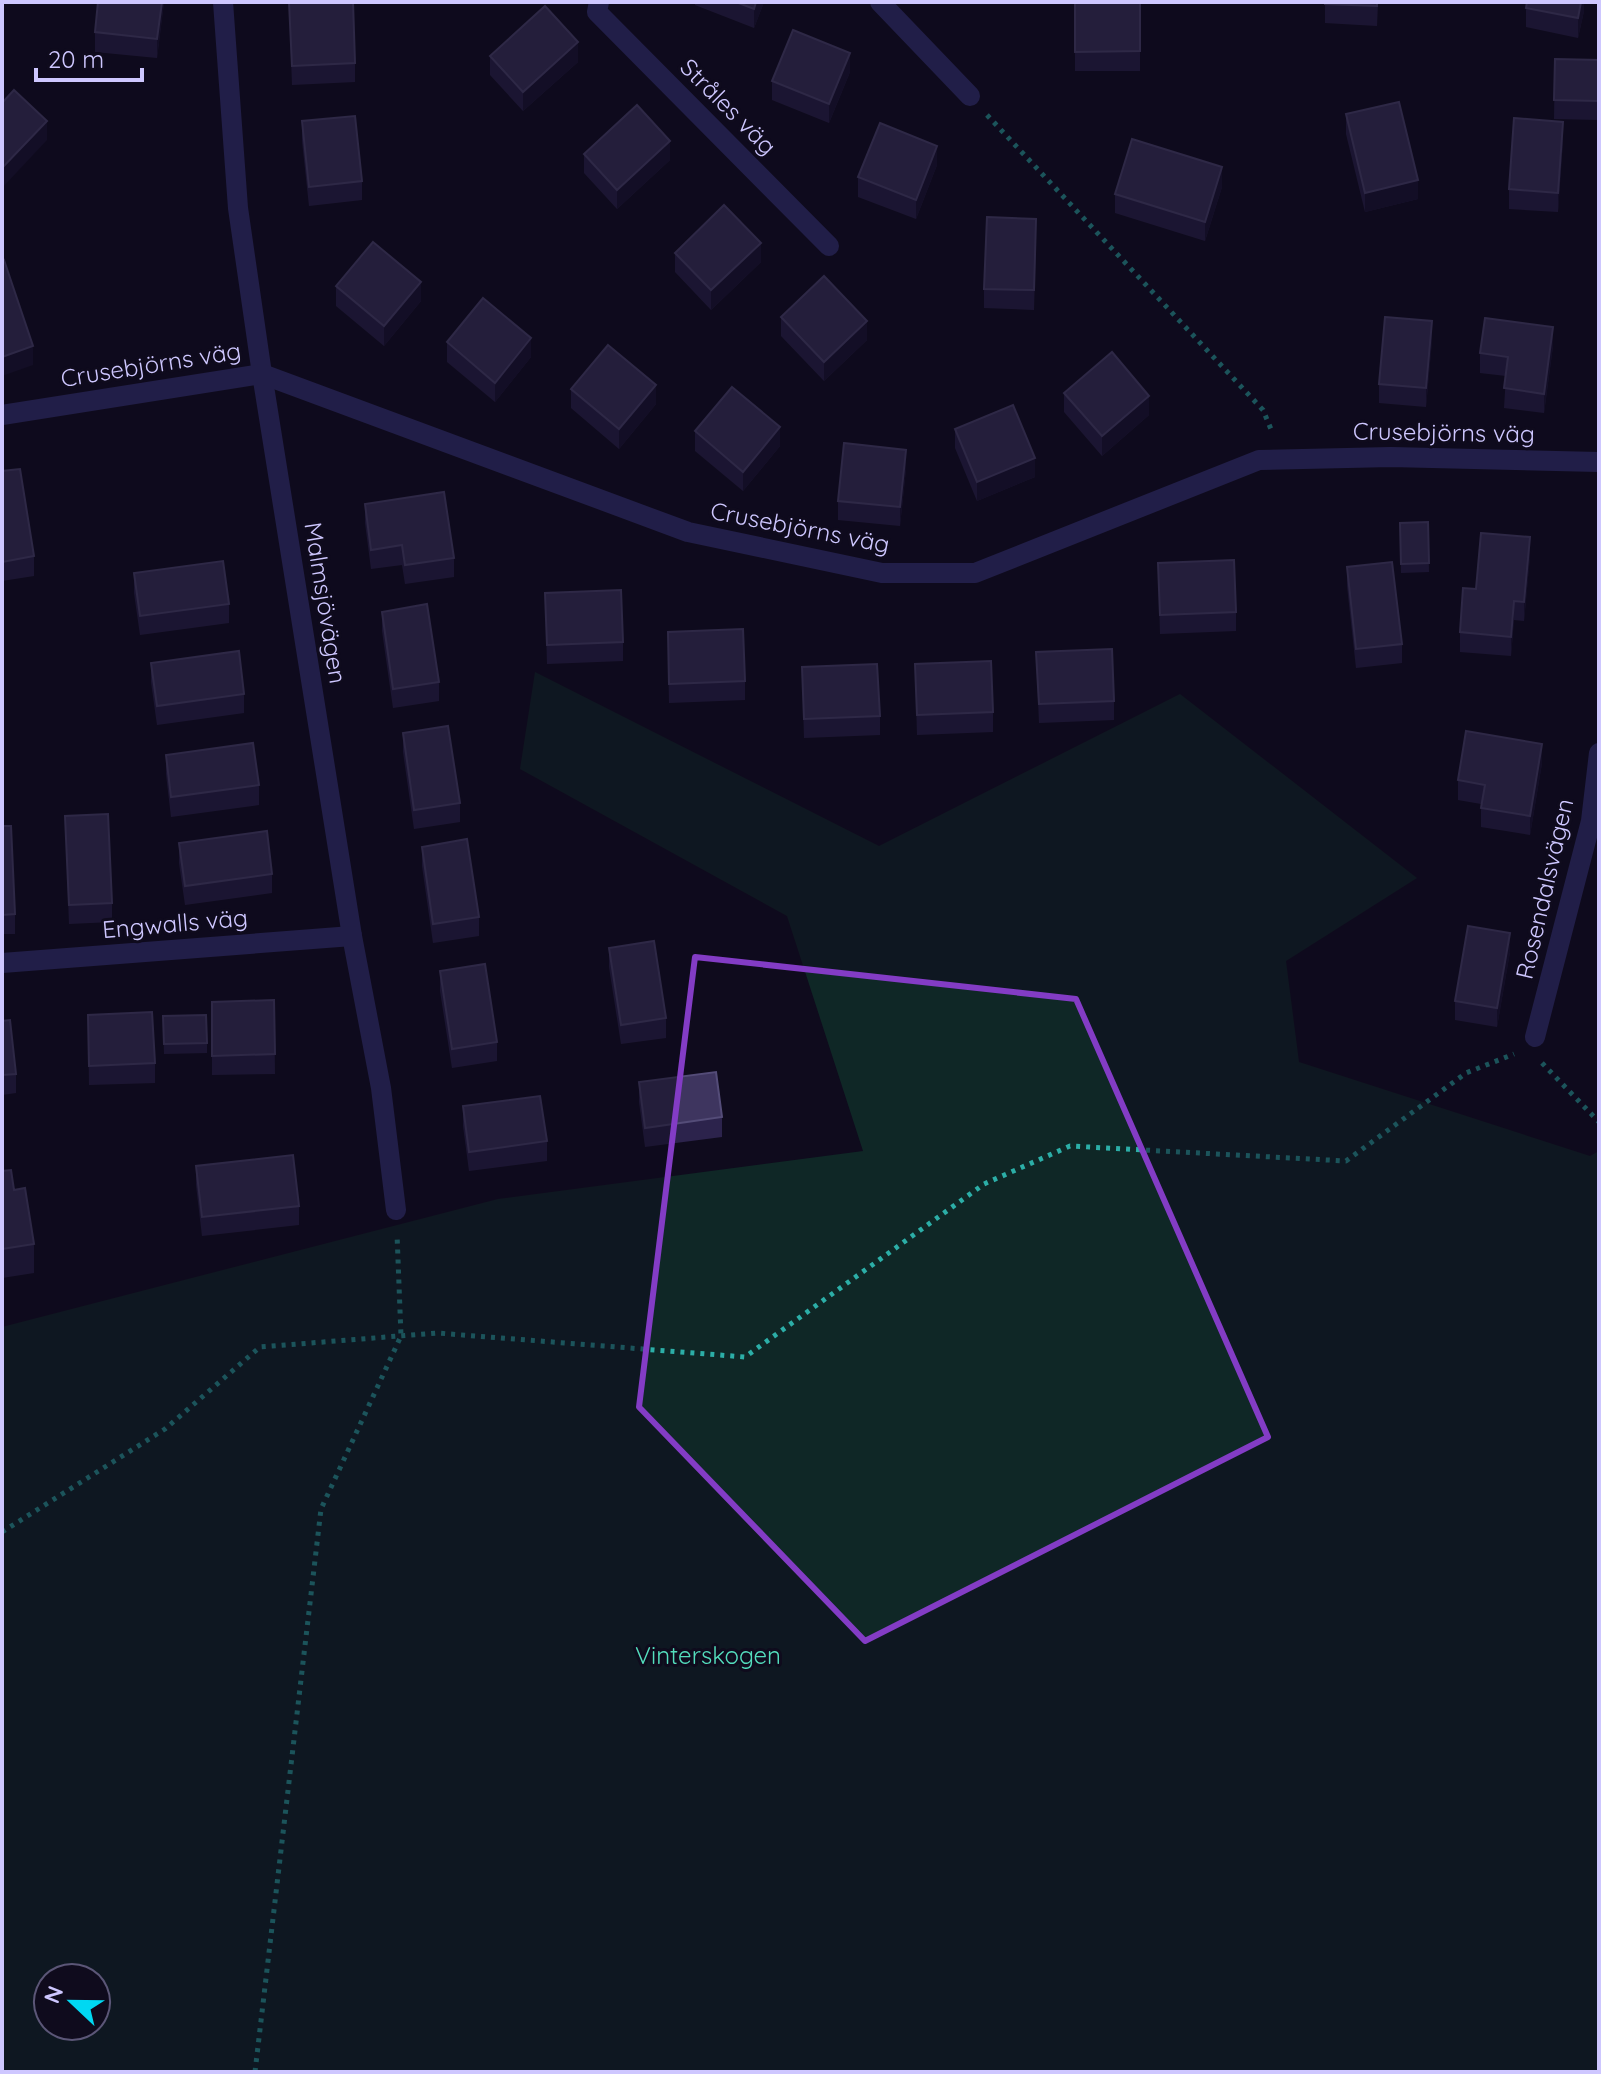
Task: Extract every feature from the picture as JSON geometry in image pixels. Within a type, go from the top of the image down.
[{"type":"street","name":"Malmsjövägen","points":[[223,2],[238,208],[352,936],[381,1088],[396,1210]]},
{"type":"street","name":"Stråles väg","points":[[599,2],[597,12],[829,246]]},
{"type":"street","points":[[880,2],[970,96]]},
{"type":"street","name":"Crusebjörns väg","points":[[2,415],[262,374],[688,532],[882,573],[975,573],[1259,460],[1283,457],[1599,462]]},
{"type":"street","name":"Rosendalsvägen","points":[[1531,1043],[1591,821],[1599,753]]},
{"type":"street","name":"Engwalls väg","points":[[2,963],[352,936]]},
{"type":"path","points":[[970,96],[1263,410],[1283,457]]},
{"type":"path","points":[[2,1532],[165,1429],[260,1347],[437,1333],[745,1357],[984,1184],[1070,1146],[1346,1161],[1466,1073],[1531,1043],[1599,1122]]},
{"type":"path","points":[[255,2072],[321,1509],[401,1336],[396,1210]]},
{"type":"highlighted area","points":[[695,957],[1076,999],[1268,1437],[865,1641],[639,1407]]},
{"type":"green space","name":"Vinterskogen","points":[[535,672],[879,846],[1180,694],[1417,878],[1286,961],[1299,1062],[1590,1156],[1599,1151],[1599,2072],[2,2072],[2,1327],[498,1199],[863,1151],[787,916],[520,769]]},
{"type":"building","points":[[98,2],[162,2],[157,39],[95,32]]},
{"type":"building","points":[[289,2],[353,2],[355,63],[292,66]]},
{"type":"building","points":[[736,2],[756,2],[754,9]]},
{"type":"building","points":[[1075,2],[1140,2],[1140,51],[1075,52]]},
{"type":"building","points":[[1377,2],[1377,6],[1325,4]]},
{"type":"building","points":[[1527,2],[1581,2],[1578,18],[1526,8]]},
{"type":"building","points":[[545,6],[578,42],[523,92],[490,56]]},
{"type":"building","points":[[793,30],[850,53],[829,104],[772,81]]},
{"type":"building","points":[[1555,59],[1599,60],[1599,101],[1554,100]]},
{"type":"building","points":[[14,90],[47,121],[2,168],[2,103]]},
{"type":"building","points":[[1399,102],[1418,180],[1365,193],[1346,114]]},
{"type":"building","points":[[637,105],[670,141],[617,190],[584,154]]},
{"type":"building","points":[[355,116],[362,181],[309,187],[302,121]]},
{"type":"building","points":[[1514,118],[1563,122],[1558,193],[1509,189]]},
{"type":"building","points":[[880,123],[937,146],[916,200],[858,177]]},
{"type":"building","points":[[1132,139],[1222,167],[1205,222],[1115,194]]},
{"type":"building","points":[[724,205],[761,243],[711,290],[675,253]]},
{"type":"building","points":[[987,217],[1036,219],[1034,290],[984,289]]},
{"type":"building","points":[[373,242],[421,282],[384,326],[336,286]]},
{"type":"building","points":[[2,261],[33,346],[2,357]]},
{"type":"building","points":[[824,276],[867,321],[824,362],[781,317]]},
{"type":"building","points":[[483,298],[531,338],[495,383],[447,342]]},
{"type":"building","points":[[1385,317],[1432,321],[1426,388],[1379,384]]},
{"type":"building","points":[[1485,318],[1553,327],[1544,394],[1504,388],[1508,357],[1480,353]]},
{"type":"building","points":[[608,345],[656,385],[619,429],[571,389]]},
{"type":"building","points":[[1112,352],[1149,396],[1102,436],[1064,393]]},
{"type":"building","points":[[732,387],[780,427],[743,472],[695,431]]},
{"type":"building","points":[[1013,405],[1035,458],[977,482],[955,429]]},
{"type":"building","points":[[844,443],[906,450],[900,507],[838,501]]},
{"type":"building","points":[[20,469],[34,556],[2,562],[2,471]]},
{"type":"building","points":[[444,492],[454,558],[405,565],[402,545],[371,550],[365,504]]},
{"type":"building","points":[[1428,522],[1429,563],[1401,564],[1400,523]]},
{"type":"building","points":[[1481,533],[1530,537],[1524,602],[1514,601],[1511,637],[1460,632],[1463,588],[1476,589]]},
{"type":"building","points":[[1234,560],[1236,612],[1160,615],[1158,563]]},
{"type":"building","points":[[223,561],[229,604],[140,616],[134,573]]},
{"type":"building","points":[[1392,562],[1402,644],[1356,649],[1347,567]]},
{"type":"building","points":[[621,590],[623,642],[547,645],[545,593]]},
{"type":"building","points":[[427,604],[439,682],[393,689],[382,612]]},
{"type":"building","points":[[743,629],[745,681],[669,684],[668,632]]},
{"type":"building","points":[[1112,649],[1114,701],[1039,704],[1036,652]]},
{"type":"building","points":[[239,651],[244,694],[157,706],[151,663]]},
{"type":"building","points":[[991,661],[993,712],[917,715],[915,664]]},
{"type":"building","points":[[877,664],[880,716],[804,719],[802,667]]},
{"type":"building","points":[[448,726],[460,803],[414,810],[403,733]]},
{"type":"building","points":[[1466,731],[1542,744],[1530,816],[1481,808],[1485,785],[1458,780]]},
{"type":"building","points":[[253,743],[259,785],[171,797],[166,755]]},
{"type":"building","points":[[108,814],[112,903],[69,905],[65,816]]},
{"type":"building","points":[[2,826],[11,826],[15,914],[2,915]]},
{"type":"building","points":[[267,831],[272,874],[185,886],[179,843]]},
{"type":"building","points":[[467,839],[479,917],[433,924],[422,847]]},
{"type":"building","points":[[1468,926],[1510,933],[1497,1008],[1455,1001]]},
{"type":"building","points":[[654,941],[666,1018],[621,1025],[609,948]]},
{"type":"building","points":[[485,964],[497,1042],[452,1049],[440,971]]},
{"type":"building","points":[[274,1000],[275,1054],[212,1056],[212,1002]]},
{"type":"building","points":[[152,1012],[155,1063],[89,1066],[88,1015]]},
{"type":"building","points":[[206,1015],[207,1043],[164,1044],[163,1016]]},
{"type":"building","points":[[10,1020],[16,1074],[2,1075],[2,1021]]},
{"type":"building","points":[[716,1072],[722,1117],[645,1128],[639,1082]]},
{"type":"building","points":[[540,1096],[547,1141],[469,1152],[463,1106]]},
{"type":"building","points":[[293,1155],[299,1206],[202,1217],[196,1166]]},
{"type":"building","points":[[11,1170],[14,1190],[25,1188],[34,1244],[2,1249],[2,1171]]}]
